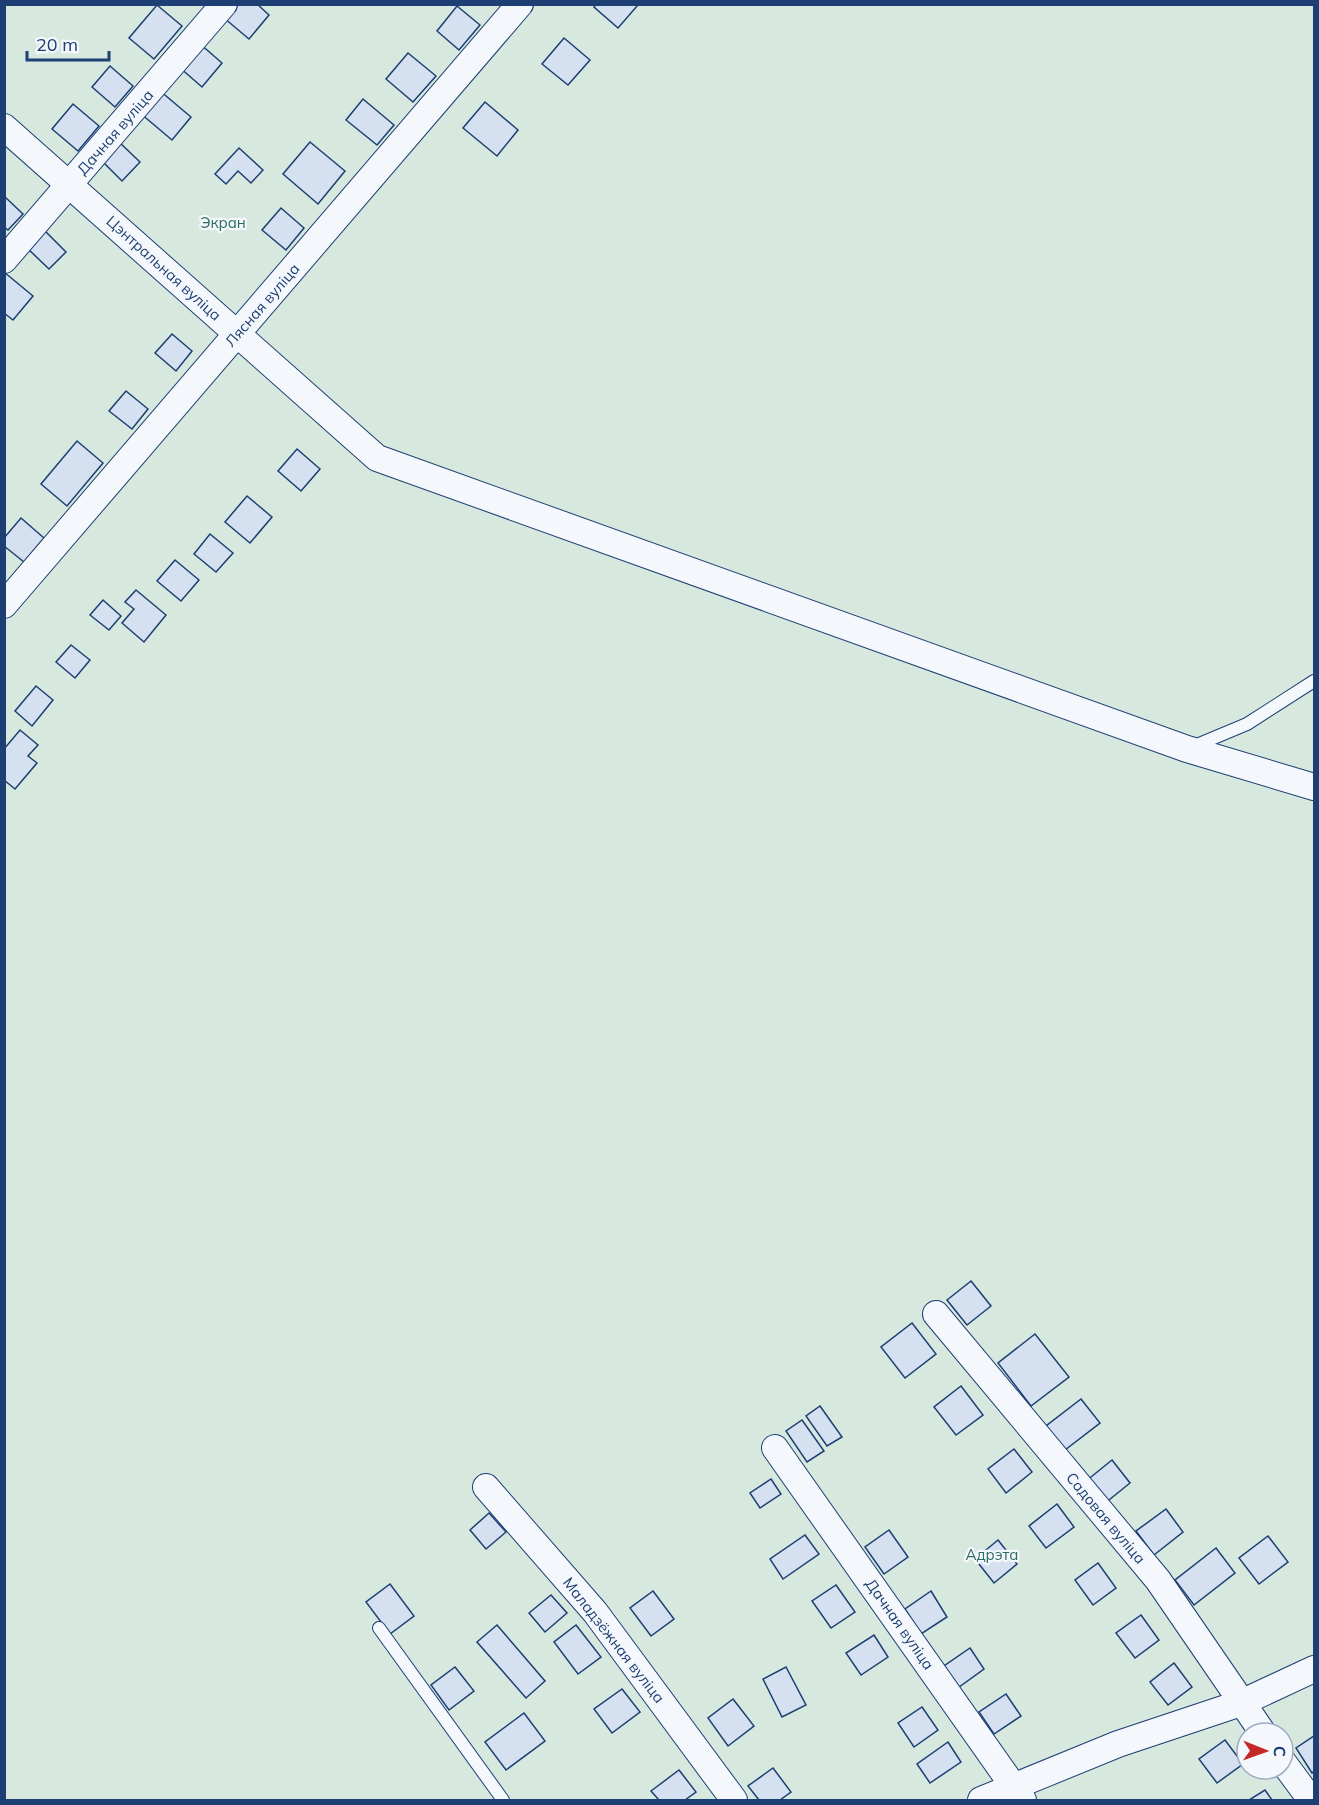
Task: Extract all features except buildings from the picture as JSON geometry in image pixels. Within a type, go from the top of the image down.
[{"type":"street","name":"Дачная вуліца","points":[[4,260],[225,4]]},
{"type":"street","name":"Лясная вуліца","points":[[4,605],[520,4]]},
{"type":"street","name":"Цэнтральная вуліца","points":[[4,127],[377,458],[1187,749]]},
{"type":"street","points":[[1187,749],[1314,787]]},
{"type":"street","name":"Садовая вуліца","points":[[936,1314],[1158,1580],[1254,1721]]},
{"type":"street","name":"Дачная вуліца","points":[[775,1448],[1017,1793]]},
{"type":"street","name":"Маладзёжная вуліца","points":[[486,1486],[595,1612],[734,1800]]},
{"type":"street","points":[[981,1800],[1017,1793],[1118,1744],[1241,1703],[1314,1669]]},
{"type":"street","points":[[1295,1778],[1311,1800]]},
{"type":"lane","points":[[1187,749],[1247,724],[1314,681]]},
{"type":"lane","points":[[379,1628],[503,1800]]},
{"type":"green space","points":[[5,5],[1314,5],[1314,1800],[5,1800]]},
{"type":"park label","name":"Экран","points":[[223,222]]},
{"type":"park label","name":"Адрэта","points":[[992,1554]]}]
